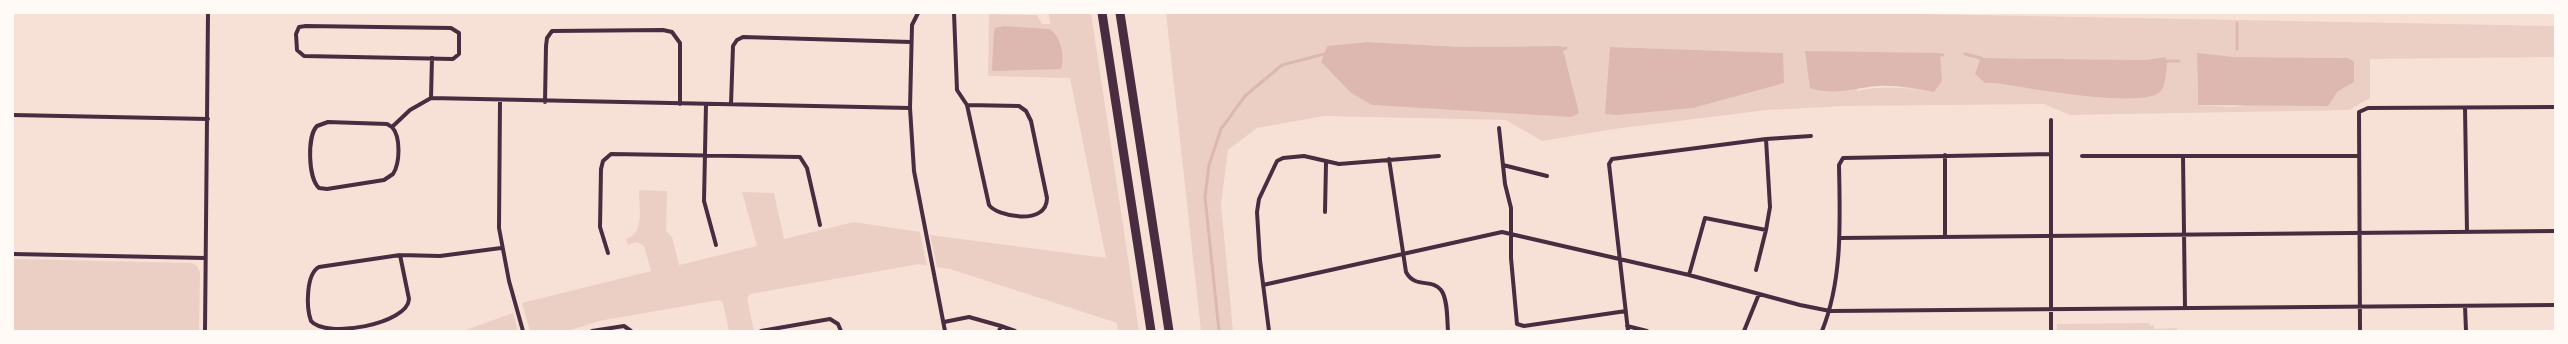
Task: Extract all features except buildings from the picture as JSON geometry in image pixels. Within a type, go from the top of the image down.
[{"type":"main road","points":[[1102,17],[1151,331]]},
{"type":"main road","points":[[1121,17],[1169,331]]},
{"type":"street","points":[[204,331],[208,119],[208,13]]},
{"type":"street","points":[[918,13],[912,21],[910,108],[911,150],[917,196],[945,331]]},
{"type":"street","points":[[954,13],[957,90],[967,105],[991,208],[998,212],[1032,217],[1041,213],[1047,205],[1047,198],[1031,121],[1026,111],[1019,106],[967,105]]},
{"type":"street","points":[[306,26],[451,28],[457,31],[460,36],[458,56],[453,59],[432,58],[304,56],[297,50],[296,32],[299,27],[306,26]]},
{"type":"street","points":[[546,102],[546,46],[547,38],[552,31],[663,30],[672,32],[680,43],[680,104]]},
{"type":"street","points":[[731,104],[734,46],[737,40],[743,37],[911,42]]},
{"type":"street","points":[[431,98],[432,58]]},
{"type":"street","points":[[392,127],[410,110],[431,98],[546,102],[910,108]]},
{"type":"street","points":[[500,100],[499,228],[501,248],[524,331]]},
{"type":"street","points":[[706,104],[704,200],[716,245]]},
{"type":"street","points":[[2360,331],[2358,114],[2368,108],[2555,107]]},
{"type":"street","points":[[2465,108],[2467,232]]},
{"type":"street","points":[[13,115],[208,119]]},
{"type":"street","points":[[2051,120],[2052,331]]},
{"type":"street","points":[[328,122],[386,124],[392,127],[397,135],[397,165],[393,174],[389,178],[327,188],[315,185],[311,171],[312,133],[317,126],[328,122]]},
{"type":"street","points":[[1499,128],[1503,165],[1511,208],[1510,233],[1512,277],[1519,331]]},
{"type":"street","points":[[1647,331],[1628,329],[1622,259],[1609,164],[1612,159],[1811,136]]},
{"type":"street","points":[[1756,270],[1770,207],[1766,140]]},
{"type":"street","points":[[608,253],[600,221],[601,169],[605,158],[616,154],[800,158],[807,168],[820,225]]},
{"type":"street","points":[[1822,331],[1830,311],[1840,238],[1839,165],[1841,160],[1848,156],[2051,154]]},
{"type":"street","points":[[1945,155],[1945,236]]},
{"type":"street","points":[[1269,331],[1263,285],[1257,212],[1260,198],[1272,169],[1277,161],[1290,157],[1310,156],[1326,163],[1339,164],[1439,156]]},
{"type":"street","points":[[2082,156],[2358,156]]},
{"type":"street","points":[[2183,156],[2185,308]]},
{"type":"street","points":[[1389,159],[1401,253],[1409,278],[1418,283],[1436,286],[1442,291],[1448,331]]},
{"type":"street","points":[[1325,212],[1326,163]]},
{"type":"street","points":[[1503,165],[1547,176]]},
{"type":"street","points":[[1689,275],[1706,218],[1766,230]]},
{"type":"street","points":[[1263,285],[1499,232],[1510,233],[1622,259],[1830,311],[2555,305]]},
{"type":"street","points":[[1840,238],[2184,233],[2555,232]]},
{"type":"street","points":[[400,255],[409,299],[408,306],[403,312],[389,319],[350,328],[321,328],[311,321],[310,278],[316,269],[400,255],[440,256],[501,248]]},
{"type":"street","points":[[13,254],[205,258]]},
{"type":"street","points":[[1744,331],[1759,294]]},
{"type":"street","points":[[2465,306],[2466,331]]},
{"type":"street","points":[[1518,326],[1626,311]]},
{"type":"street","points":[[944,322],[969,317],[1000,329],[1015,331]]},
{"type":"street","points":[[761,331],[827,319],[834,321],[841,331]]},
{"type":"street","points":[[592,331],[624,326],[631,331]]},
{"type":"shaded area","points":[[1049,13],[1091,13],[1139,331],[1118,331],[1117,323],[950,269],[937,267],[930,235],[1106,258],[1070,78],[988,76],[989,14],[1037,15],[1042,24],[1050,24]]},
{"type":"shaded area","points":[[1166,13],[1870,13],[2555,26],[2555,57],[2370,59],[2370,98],[2349,110],[2070,115],[2044,104],[1845,106],[1767,110],[1614,129],[1542,141],[1506,120],[1324,116],[1257,128],[1228,150],[1221,204],[1233,331],[1201,331]],"holes":[[[1367,42],[1463,47],[1562,46],[1571,91],[1394,106],[1372,105],[1351,93],[1321,62],[1327,46]],[[1611,47],[1782,53],[1693,108],[1658,111]],[[1867,54],[1940,54],[1934,92],[1905,88],[1877,88],[1857,91]],[[2197,54],[2234,57],[2348,58],[2353,82],[2337,92],[2233,107],[2198,105]],[[2165,57],[2168,61],[2167,66],[1985,83],[1981,58],[2145,60]]]},
{"type":"shaded area","points":[[1004,26],[1049,29],[1053,32],[1061,47],[1061,69],[993,71],[994,32],[995,28]]},
{"type":"shaded area","points":[[1367,42],[1463,47],[1562,46],[1579,113],[1572,117],[1372,105],[1351,93],[1321,62],[1327,46]]},
{"type":"shaded area","points":[[1610,47],[1783,53],[1784,83],[1693,108],[1617,115],[1605,114]]},
{"type":"shaded area","points":[[1805,51],[1940,53],[1942,81],[1934,92],[1892,86],[1878,86],[1844,91],[1819,90],[1810,88]]},
{"type":"shaded area","points":[[2197,53],[2234,57],[2348,58],[2354,62],[2354,82],[2337,92],[2328,106],[2198,105]]},
{"type":"shaded area","points":[[2165,57],[2168,61],[2165,81],[2161,91],[2150,96],[2132,98],[2083,96],[1996,83],[1985,83],[1975,74],[1981,58],[2145,60]]},
{"type":"shaded area","points":[[639,190],[667,191],[666,231],[672,237],[679,265],[757,246],[742,192],[774,193],[784,239],[854,222],[920,232],[927,266],[919,264],[750,294],[747,299],[754,331],[729,331],[723,303],[719,300],[599,321],[568,331],[530,331],[522,303],[651,271],[644,246],[637,242],[628,245],[626,239],[632,236],[636,231],[640,219]]},
{"type":"shaded area","points":[[13,259],[192,263],[197,266],[200,273],[199,331],[13,331]]},
{"type":"shaded area","points":[[513,313],[518,331],[463,331]]},
{"type":"shaded area","points":[[2150,323],[2150,326],[2154,325],[2154,329],[2177,328],[2177,331],[2057,331],[2057,324]]},
{"type":"waterway","points":[[2237,23],[2237,49]]},
{"type":"waterway","points":[[1560,50],[1566,48]]},
{"type":"waterway","points":[[1219,331],[1205,197],[1209,165],[1221,129],[1245,96],[1282,65],[1328,53]]},
{"type":"waterway","points":[[1965,54],[1981,58]]},
{"type":"waterway","points":[[1936,55],[1943,55]]},
{"type":"waterway","points":[[2168,61],[2179,61]]}]
